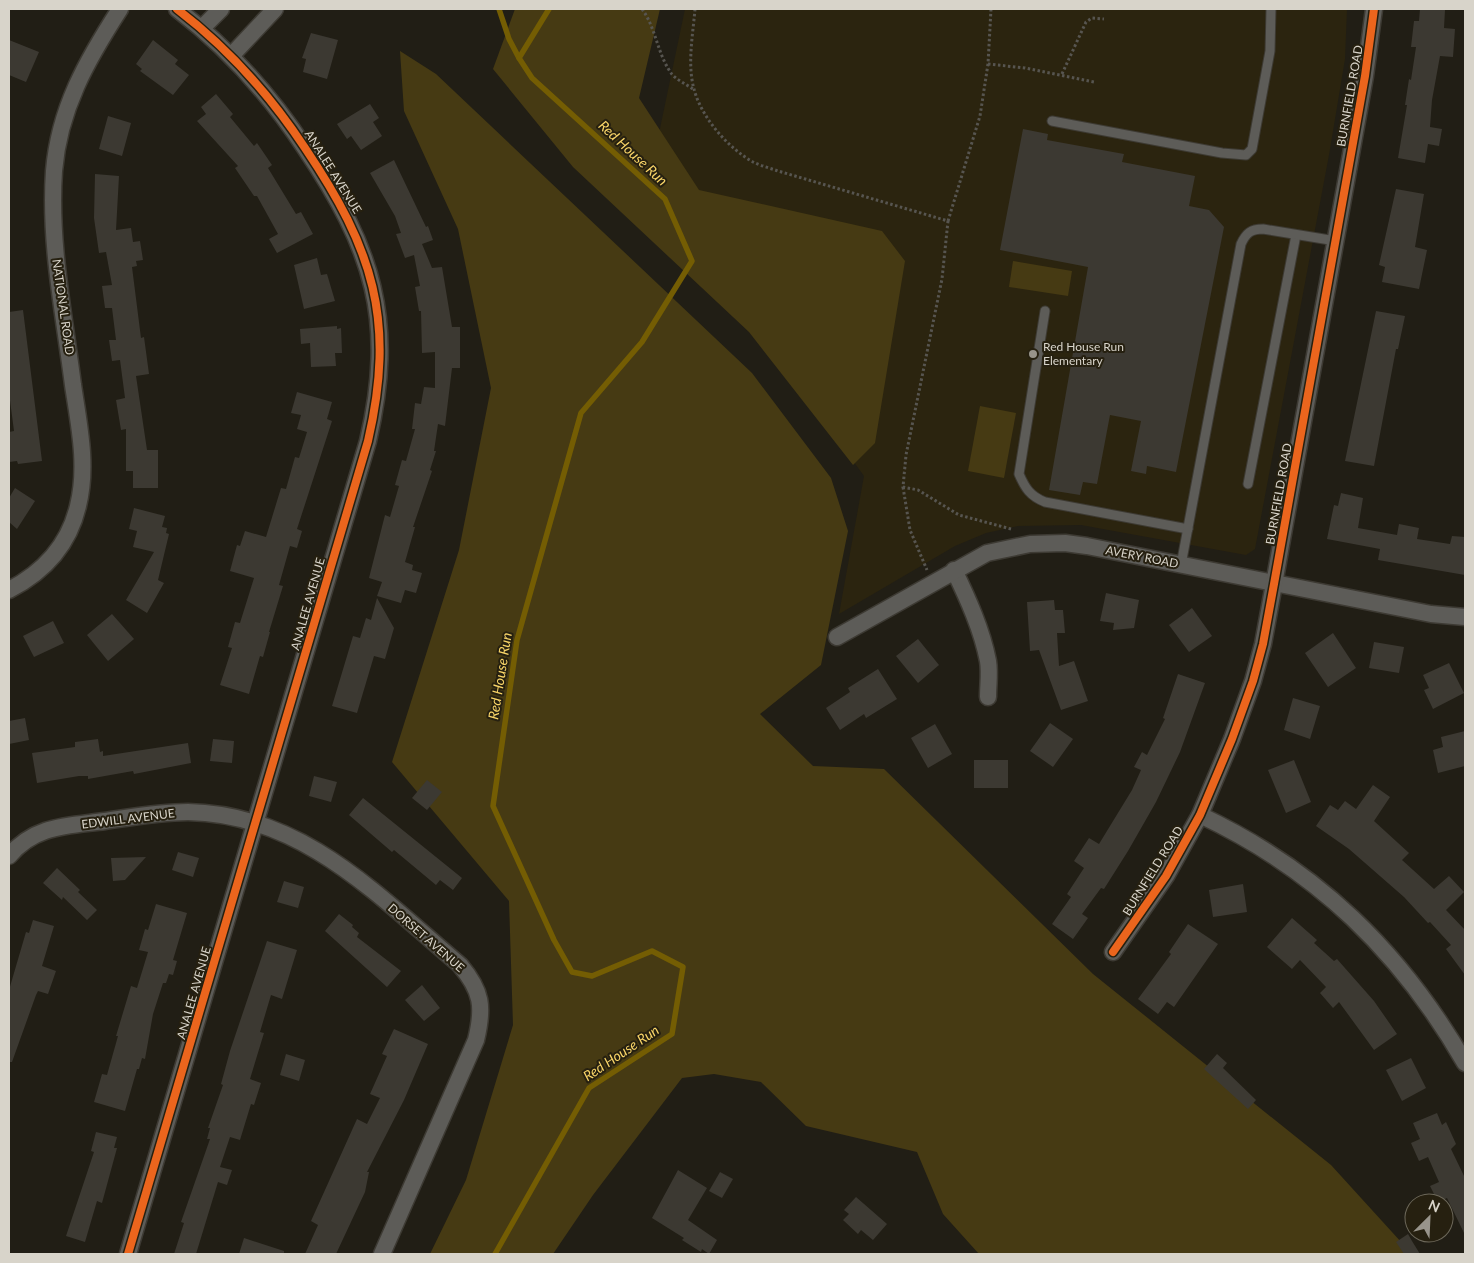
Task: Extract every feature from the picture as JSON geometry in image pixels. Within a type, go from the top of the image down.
[{"type":"street","name":"NATIONAL ROAD","points":[[9,590],[29,580],[47,564],[61,546],[78,506],[82,488],[82,446],[53,232],[55,169],[58,141],[73,91],[87,62],[120,9]]},
{"type":"street","name":"ANALEE AVENUE","points":[[128,1254],[368,441],[378,394],[381,351],[377,308],[370,275],[345,210],[294,132],[265,94],[231,56],[202,28],[177,9]]},
{"type":"street","points":[[202,28],[221,9]]},
{"type":"street","points":[[231,56],[275,9]]},
{"type":"street","name":"BURNFIELD ROAD","points":[[1113,952],[1166,876],[1200,815],[1232,739],[1253,681],[1263,644],[1366,76],[1374,9]]},
{"type":"street","name":"AVERY ROAD","points":[[837,637],[987,553],[1010,546],[1038,543],[1087,546],[1431,614],[1465,617]]},
{"type":"street","points":[[954,570],[968,597],[984,647],[988,664],[988,696]]},
{"type":"street","name":"EDWILL AVENUE","points":[[9,856],[28,837],[40,831],[68,826],[187,812],[210,814],[255,824]]},
{"type":"street","points":[[1200,815],[1266,850],[1306,877],[1341,906],[1399,966],[1445,1028],[1465,1063]]},
{"type":"street","name":"DORSET AVENUE","points":[[255,824],[305,843],[349,872],[460,965],[472,979],[478,992],[481,1009],[476,1040],[382,1254]]},
{"type":"lane","points":[[1052,121],[1222,153],[1246,155],[1252,149],[1270,51],[1271,9]]},
{"type":"lane","points":[[1181,565],[1241,244],[1247,233],[1254,229],[1336,241]]},
{"type":"lane","points":[[1248,484],[1296,235]]},
{"type":"lane","points":[[1045,312],[1019,474],[1025,488],[1033,497],[1045,502],[1188,529]]},
{"type":"path","points":[[642,9],[650,20],[659,48],[671,74],[694,89]]},
{"type":"path","points":[[695,9],[690,59],[694,89],[705,113],[720,134],[734,148],[753,162],[948,221]]},
{"type":"path","points":[[933,582],[910,530],[903,487],[906,454],[942,279],[948,221],[980,116],[988,64],[991,9]]},
{"type":"path","points":[[1062,74],[1088,19],[1104,19]]},
{"type":"path","points":[[988,64],[1062,74],[1094,82]]},
{"type":"path","points":[[903,487],[918,490],[959,515],[1011,529]]},
{"type":"shaded area","points":[[515,9],[660,9],[639,98],[699,190],[882,231],[905,261],[875,443],[853,465],[749,332],[573,167],[493,69]]},
{"type":"shaded area","name":"Red House Run Elementary","points":[[685,9],[1347,9],[1345,59],[1329,155],[1255,549],[1246,555],[1081,525],[1018,526],[986,533],[955,546],[839,614],[864,476],[649,181]]},
{"type":"shaded area","points":[[400,51],[436,74],[752,373],[831,478],[848,531],[821,665],[760,714],[813,766],[884,769],[1093,974],[1331,1165],[1412,1254],[979,1254],[943,1214],[917,1152],[806,1126],[761,1082],[714,1074],[682,1078],[593,1195],[553,1254],[430,1254],[466,1180],[513,1025],[509,901],[392,762],[459,550],[491,388],[458,229],[404,111]]},
{"type":"shaded area","points":[[1013,261],[1072,271],[1068,296],[1009,287]]},
{"type":"shaded area","points":[[980,406],[1016,413],[1004,478],[968,471]]},
{"type":"building","points":[[1420,9],[1445,10],[1444,28],[1455,29],[1453,57],[1440,56],[1432,100],[1430,127],[1442,129],[1439,146],[1428,144],[1425,163],[1398,158],[1407,105],[1405,105],[1409,79],[1411,80],[1416,47],[1411,47],[1414,21],[1419,21]]},
{"type":"building","points":[[311,33],[338,40],[327,79],[303,72],[306,59],[302,58]]},
{"type":"building","points":[[9,40],[39,52],[26,82],[9,75]]},
{"type":"building","points":[[153,40],[178,60],[175,64],[189,75],[173,95],[140,71],[142,69],[136,64]]},
{"type":"building","points":[[216,94],[233,114],[230,117],[254,146],[257,143],[272,165],[268,168],[296,214],[301,212],[313,234],[277,253],[269,239],[278,234],[257,196],[254,196],[235,168],[238,166],[197,121],[206,114],[201,107]]},
{"type":"building","points":[[370,104],[379,118],[373,122],[382,136],[361,150],[351,136],[347,139],[337,124]]},
{"type":"building","points":[[108,116],[131,123],[122,156],[99,149]]},
{"type":"building","points":[[1023,129],[1048,134],[1047,140],[1124,154],[1122,162],[1195,176],[1189,206],[1209,210],[1224,227],[1176,472],[1147,466],[1146,474],[1131,471],[1141,421],[1110,415],[1097,484],[1083,482],[1080,495],[1049,490],[1088,267],[1000,250]]},
{"type":"building","points":[[394,160],[426,227],[428,226],[433,240],[422,244],[432,268],[442,267],[452,327],[460,327],[460,368],[452,368],[445,426],[438,424],[434,451],[436,451],[430,470],[432,471],[413,527],[415,527],[405,562],[413,565],[412,570],[422,573],[416,593],[405,590],[401,603],[377,596],[382,582],[369,578],[385,515],[390,517],[399,486],[395,485],[402,460],[406,461],[415,429],[412,429],[415,403],[421,404],[424,387],[435,388],[435,352],[422,353],[421,311],[419,311],[415,287],[420,286],[414,255],[405,258],[396,234],[401,233],[395,216],[370,173]]},
{"type":"building","points":[[95,174],[119,176],[116,230],[131,228],[133,242],[140,241],[143,260],[136,261],[137,266],[132,267],[141,338],[144,337],[149,374],[136,376],[147,450],[158,450],[158,488],[133,488],[133,471],[126,471],[126,429],[121,430],[116,400],[125,398],[120,360],[112,361],[109,340],[116,340],[112,308],[105,308],[102,286],[112,285],[106,252],[99,253],[94,218]]},
{"type":"building","points":[[1396,189],[1424,194],[1415,247],[1427,250],[1419,289],[1382,282],[1385,267],[1379,265]]},
{"type":"building","points":[[317,258],[321,275],[327,274],[335,301],[304,309],[294,265]]},
{"type":"building","points":[[23,310],[42,461],[18,464],[17,461],[9,462],[9,432],[14,431],[9,393],[9,312]]},
{"type":"building","points":[[1376,311],[1405,316],[1398,349],[1396,349],[1374,466],[1345,461]]},
{"type":"building","points":[[337,326],[337,329],[341,328],[342,353],[335,353],[336,366],[311,367],[310,343],[301,344],[300,329]]},
{"type":"building","points":[[297,392],[332,402],[327,419],[332,421],[297,529],[302,531],[297,548],[290,546],[279,585],[283,586],[263,657],[260,656],[249,694],[220,685],[232,648],[228,647],[235,622],[240,623],[254,578],[230,571],[237,545],[240,546],[245,531],[266,537],[281,488],[286,489],[295,457],[299,458],[307,432],[297,429],[301,415],[291,413]]},
{"type":"building","points":[[15,488],[35,501],[17,529],[9,522],[9,498]]},
{"type":"building","points":[[1341,493],[1363,498],[1358,528],[1397,535],[1399,524],[1419,528],[1417,539],[1450,544],[1452,536],[1465,537],[1465,575],[1378,560],[1380,549],[1327,539],[1334,505],[1338,506]]},
{"type":"building","points":[[134,508],[165,516],[162,527],[167,528],[166,533],[169,534],[158,580],[164,583],[147,613],[126,600],[154,552],[133,547],[137,531],[129,529]]},
{"type":"building","points":[[1106,593],[1139,600],[1134,628],[1113,630],[1114,623],[1100,621]]},
{"type":"building","points":[[377,598],[394,628],[385,659],[374,656],[357,713],[332,706],[353,636],[360,638],[366,618],[371,620]]},
{"type":"building","points":[[1054,600],[1055,610],[1063,610],[1065,633],[1057,633],[1059,666],[1074,661],[1088,701],[1061,710],[1039,650],[1030,651],[1027,602]]},
{"type":"building","points":[[1192,608],[1212,636],[1189,652],[1169,625]]},
{"type":"building","points":[[112,614],[134,639],[108,661],[87,635]]},
{"type":"building","points":[[53,621],[64,643],[34,657],[23,636]]},
{"type":"building","points":[[1333,633],[1356,668],[1328,687],[1305,653]]},
{"type":"building","points":[[918,639],[939,665],[918,683],[896,656]]},
{"type":"building","points":[[1374,642],[1404,647],[1399,673],[1369,668]]},
{"type":"building","points":[[1449,663],[1464,693],[1433,709],[1424,690],[1429,688],[1423,675]]},
{"type":"building","points":[[878,669],[897,699],[866,718],[864,714],[840,730],[826,708],[850,692],[848,688]]},
{"type":"building","points":[[1178,674],[1205,683],[1180,752],[1156,802],[1128,851],[1104,889],[1101,888],[1082,914],[1088,918],[1073,939],[1052,924],[1071,897],[1067,894],[1084,868],[1074,861],[1089,838],[1099,844],[1132,790],[1141,770],[1134,767],[1142,752],[1147,755],[1165,719],[1163,718]]},
{"type":"building","points":[[1293,698],[1320,706],[1310,739],[1284,730]]},
{"type":"building","points":[[25,718],[29,740],[9,744],[9,721]]},
{"type":"building","points":[[1050,723],[1073,739],[1053,767],[1030,751]]},
{"type":"building","points":[[935,724],[952,754],[928,768],[911,738]]},
{"type":"building","points":[[1465,731],[1465,766],[1438,773],[1433,750],[1443,747],[1441,737]]},
{"type":"building","points":[[98,739],[100,752],[103,751],[103,756],[188,743],[191,763],[134,774],[133,771],[88,779],[88,776],[79,776],[37,783],[32,753],[75,747],[75,742]]},
{"type":"building","points":[[213,739],[234,741],[232,763],[210,761]]},
{"type":"building","points":[[974,760],[1008,760],[1008,788],[974,788]]},
{"type":"building","points":[[1294,760],[1311,802],[1286,813],[1268,770]]},
{"type":"building","points":[[314,776],[337,782],[331,802],[309,796]]},
{"type":"building","points":[[427,780],[442,792],[427,810],[412,798]]},
{"type":"building","points":[[1373,785],[1390,797],[1374,821],[1409,853],[1402,860],[1434,889],[1449,876],[1464,892],[1446,910],[1465,930],[1465,975],[1446,949],[1451,945],[1430,922],[1428,923],[1404,897],[1349,849],[1316,826],[1330,805],[1338,810],[1345,801],[1356,809]]},
{"type":"building","points":[[363,798],[462,878],[453,890],[440,880],[436,885],[394,850],[392,852],[349,815]]},
{"type":"building","points":[[178,852],[199,858],[193,877],[172,870]]},
{"type":"building","points":[[146,857],[125,880],[113,881],[111,858]]},
{"type":"building","points":[[57,868],[97,910],[87,920],[63,897],[62,900],[43,883]]},
{"type":"building","points":[[284,881],[304,887],[298,908],[277,902]]},
{"type":"building","points":[[1243,884],[1247,912],[1213,917],[1209,890]]},
{"type":"building","points":[[156,904],[187,913],[173,960],[177,961],[173,975],[169,974],[166,983],[163,983],[153,1014],[145,1059],[142,1058],[139,1069],[137,1069],[125,1111],[94,1102],[102,1074],[107,1075],[131,986],[137,988],[148,952],[139,950],[145,929],[148,930]]},
{"type":"building","points":[[339,914],[353,925],[352,927],[359,933],[357,937],[401,971],[387,987],[325,931]]},
{"type":"building","points":[[1292,918],[1317,940],[1314,943],[1334,961],[1337,959],[1374,1001],[1397,1034],[1374,1050],[1339,1002],[1333,1008],[1320,993],[1326,987],[1300,960],[1292,969],[1267,947]]},
{"type":"building","points":[[33,920],[54,926],[42,966],[56,971],[48,994],[38,991],[12,1062],[9,1062],[9,990],[26,932],[29,933]]},
{"type":"building","points":[[1188,924],[1218,944],[1174,1007],[1167,1002],[1158,1014],[1138,999],[1171,954],[1169,952]]},
{"type":"building","points":[[267,941],[297,950],[282,999],[271,995],[260,1032],[264,1033],[250,1079],[261,1083],[254,1105],[251,1104],[240,1140],[230,1137],[220,1167],[232,1170],[227,1185],[218,1182],[196,1254],[174,1254],[184,1223],[181,1222],[210,1139],[207,1139],[210,1128],[208,1128],[223,1085],[221,1084],[230,1051]]},
{"type":"building","points":[[422,985],[440,1008],[424,1021],[405,1000]]},
{"type":"building","points":[[394,1029],[428,1044],[404,1100],[367,1172],[369,1172],[365,1192],[336,1254],[305,1254],[318,1225],[311,1221],[357,1119],[367,1124],[380,1098],[370,1094],[387,1056],[382,1054]]},
{"type":"building","points":[[286,1054],[305,1060],[299,1081],[280,1075]]},
{"type":"building","points":[[1217,1054],[1227,1063],[1223,1068],[1256,1100],[1248,1109],[1204,1069]]},
{"type":"building","points":[[1411,1058],[1426,1088],[1402,1101],[1386,1070]]},
{"type":"building","points":[[1437,1113],[1442,1125],[1446,1122],[1456,1144],[1451,1149],[1465,1178],[1465,1235],[1454,1212],[1454,1193],[1434,1193],[1430,1186],[1439,1182],[1428,1157],[1419,1161],[1411,1143],[1420,1139],[1413,1123]]},
{"type":"building","points":[[96,1132],[117,1137],[114,1148],[117,1148],[102,1203],[97,1201],[85,1242],[66,1236],[94,1152],[91,1151]]},
{"type":"building","points":[[678,1170],[707,1188],[688,1220],[717,1240],[709,1254],[702,1249],[701,1252],[682,1240],[684,1238],[652,1218]]},
{"type":"building","points":[[720,1172],[733,1179],[722,1198],[709,1191]]},
{"type":"building","points":[[856,1197],[887,1224],[873,1240],[861,1230],[858,1234],[843,1220],[849,1214],[844,1210]]},
{"type":"building","points":[[1404,1237],[1404,1243],[1413,1243],[1420,1254],[1404,1254],[1396,1242]]},
{"type":"building","points":[[244,1238],[284,1251],[284,1254],[239,1254]]},
{"type":"waterway","points":[[499,9],[509,39],[519,58]]},
{"type":"waterway","name":"Red House Run","points":[[495,1254],[589,1088],[672,1034],[683,967],[652,951],[592,976],[572,972],[554,940],[493,806],[517,640],[581,413],[642,342],[692,261],[665,199],[532,78],[519,58],[549,9]]},
{"type":"cycle path","points":[[128,1254],[368,441],[376,398],[380,358],[378,322],[372,287],[362,253],[347,219],[328,185],[292,128],[263,91],[231,56],[177,9]]},
{"type":"cycle path","points":[[1113,952],[1166,876],[1200,815],[1232,739],[1253,681],[1263,644],[1274,584],[1365,76],[1374,9]]},
{"type":"place","name":"Red House Run Elementary","points":[[1033,354]]}]
